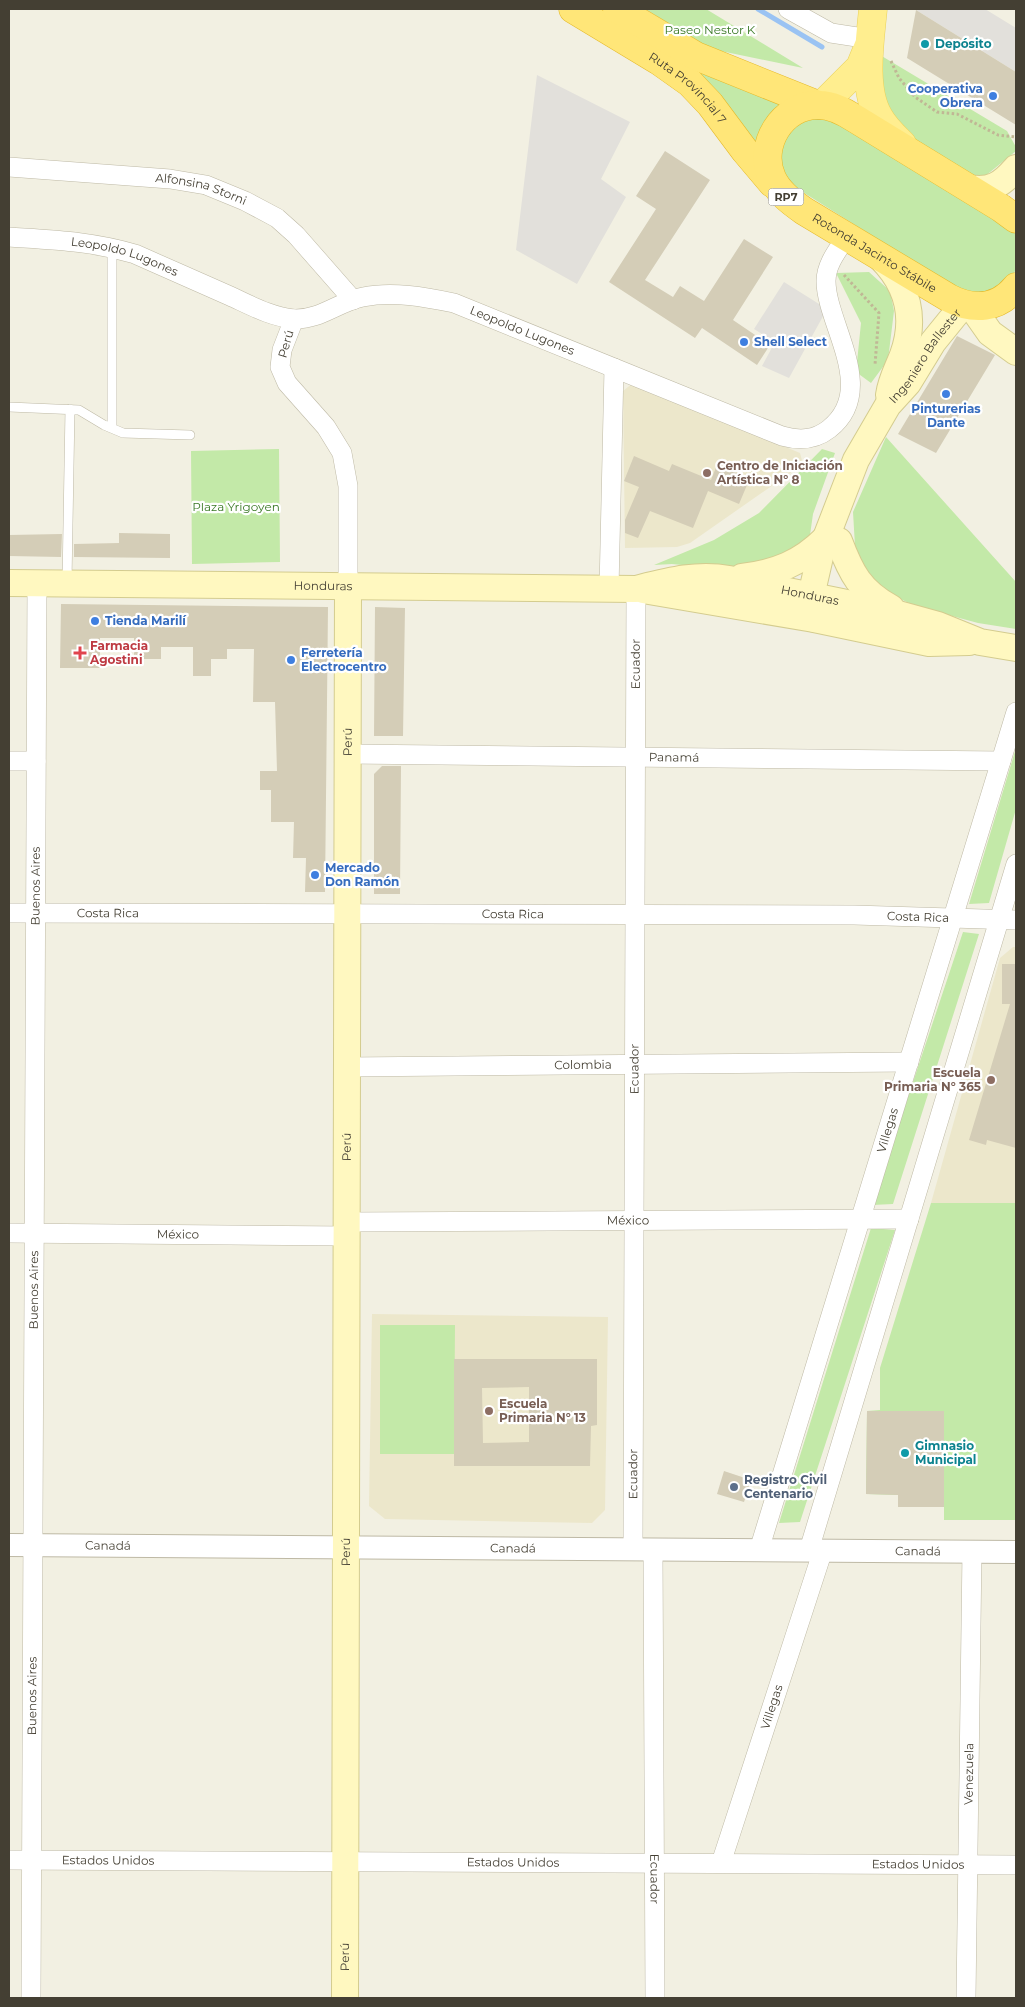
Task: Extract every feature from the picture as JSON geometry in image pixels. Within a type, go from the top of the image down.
[{"type":"highway","name":"Ruta Provincial 7","points":[[573,9],[664,64],[690,83],[710,104],[745,151],[780,191]]},
{"type":"highway","name":"Ruta Provincial 7","points":[[617,9],[696,56],[820,105]]},
{"type":"highway","name":"Rotonda Jacinto Stábile","points":[[820,105],[802,108],[788,115],[777,126],[770,140],[767,163],[772,178],[780,191],[799,208],[879,256],[971,306]]},
{"type":"highway","points":[[820,105],[841,110],[1016,219]]},
{"type":"highway","points":[[971,306],[987,306],[1002,300],[1016,287]]},
{"type":"highway","name":"RP7","points":[[971,306],[1016,317]]},
{"type":"main road","points":[[873,9],[870,39],[870,86],[874,107],[886,127],[910,152]]},
{"type":"main road","points":[[820,105],[860,67],[870,39]]},
{"type":"main road","points":[[969,188],[984,190],[995,187],[1016,168]]},
{"type":"main road","name":"Ingeniero Ballester","points":[[879,256],[898,276],[903,286],[910,320],[906,343],[891,384],[888,405]]},
{"type":"main road","points":[[971,306],[990,334],[1016,352]]},
{"type":"main road","name":"Ingeniero Ballester","points":[[817,604],[837,554],[832,540],[838,510],[856,460],[888,405],[908,383],[933,342],[971,306]]},
{"type":"main road","points":[[729,579],[758,575],[786,567],[832,540],[860,585],[876,599],[907,616]]},
{"type":"main road","name":"Honduras","points":[[9,583],[636,589],[694,576],[729,579],[817,604],[928,642],[980,642],[1016,648]]},
{"type":"main road","name":"Perú","points":[[345,1998],[348,586]]},
{"type":"main road","name":"Honduras","points":[[636,589],[665,596],[817,604],[907,616],[938,625],[980,642]]},
{"type":"street","points":[[788,9],[831,33],[870,39]]},
{"type":"street","name":"Alfonsina Storni","points":[[9,167],[170,179],[206,185],[245,201],[276,218],[296,235],[353,300]]},
{"type":"street","name":"Leopoldo Lugones","points":[[9,237],[87,242],[112,247],[161,265],[280,317],[319,316],[353,300],[371,296],[399,295],[454,303],[782,436],[804,440],[816,437],[833,426],[840,417],[849,396],[850,385],[845,347],[826,287],[827,270],[847,236]]},
{"type":"street","name":"Perú","points":[[294,318],[282,350],[280,367],[287,383],[326,427],[342,453],[348,486],[348,586]]},
{"type":"street","points":[[609,589],[614,368]]},
{"type":"street","name":"Buenos Aires","points":[[31,1998],[37,583]]},
{"type":"street","name":"Ecuador","points":[[636,589],[634,1220],[654,1863],[655,1998]]},
{"type":"street","name":"Villegas","points":[[759,1550],[1016,712]]},
{"type":"street","name":"Panamá","points":[[348,754],[1001,761]]},
{"type":"street","points":[[9,761],[36,761]]},
{"type":"street","name":"Villegas","points":[[721,1864],[816,1550],[909,1219],[1008,920],[1016,864]]},
{"type":"street","name":"Costa Rica","points":[[9,913],[635,914],[953,917],[1008,920]]},
{"type":"street","name":"Colombia","points":[[347,1067],[909,1062]]},
{"type":"street","name":"México","points":[[9,1233],[347,1229],[634,1220],[909,1219]]},
{"type":"street","name":"Canadá","points":[[9,1545],[1016,1552]]},
{"type":"street","name":"Venezuela","points":[[966,1998],[972,1551]]},
{"type":"street","name":"Estados Unidos","points":[[9,1860],[1016,1865]]},
{"type":"lane","points":[[112,247],[112,428]]},
{"type":"lane","points":[[9,407],[79,410],[123,433],[190,435]]},
{"type":"lane","points":[[68,583],[70,409]]},
{"type":"path","points":[[870,39],[890,58],[899,78],[915,98],[937,112],[957,114],[998,135],[1016,137]]},
{"type":"path","points":[[830,263],[844,274],[879,313],[874,365],[871,372]]},
{"type":"shaded area","points":[[985,9],[1016,28],[1016,72],[916,10]]},
{"type":"shaded area","points":[[537,75],[630,122],[601,179],[626,197],[577,284],[516,250]]},
{"type":"shaded area","points":[[784,282],[827,309],[789,378],[762,366],[775,342],[754,329]]},
{"type":"shaded area","name":"Centro de Iniciación Artística N° 8","points":[[633,383],[800,453],[803,464],[690,543],[677,547],[625,548],[623,391]]},
{"type":"shaded area","name":"Escuela Primaria N° 365","points":[[1013,947],[1016,947],[1016,1203],[931,1203],[1000,958]]},
{"type":"shaded area","name":"Escuela Primaria N° 13","points":[[372,1314],[608,1317],[605,1510],[592,1523],[385,1519],[369,1506]]},
{"type":"green space","name":"Paseo Nestor K","points":[[645,9],[706,9],[803,68],[711,49]]},
{"type":"green space","points":[[880,55],[1007,131],[1016,147],[1016,151],[979,181],[898,129],[878,96]]},
{"type":"green space","points":[[690,68],[782,103],[764,123],[755,148]]},
{"type":"green space","points":[[812,114],[828,116],[1011,228],[1016,235],[1016,269],[1013,275],[993,294],[963,293],[790,184],[777,164],[785,132]]},
{"type":"green space","points":[[869,272],[890,291],[894,311],[888,360],[871,383],[856,372],[861,323],[836,273]]},
{"type":"green space","points":[[886,437],[1016,582],[1016,629],[978,623],[915,606],[880,589],[862,570],[855,546],[853,512]]},
{"type":"green space","name":"Plaza Yrigoyen","points":[[279,449],[280,562],[192,564],[191,451]]},
{"type":"green space","points":[[822,449],[835,453],[813,514],[810,535],[788,555],[748,566],[713,568],[672,564],[654,565],[714,540],[759,513]]},
{"type":"green space","points":[[1016,748],[1016,809],[989,903],[969,904]]},
{"type":"green space","points":[[963,932],[979,934],[893,1204],[872,1205]]},
{"type":"green space","points":[[931,1203],[1016,1203],[1016,1520],[944,1520],[944,1507],[898,1507],[898,1495],[866,1494],[867,1411],[880,1410],[880,1368]]},
{"type":"green space","points":[[871,1228],[895,1230],[800,1522],[779,1523]]},
{"type":"green space","points":[[380,1325],[455,1325],[454,1454],[380,1454]]},
{"type":"building","name":"Cooperativa Obrera","points":[[916,10],[1016,72],[1016,125],[907,58]]},
{"type":"building","points":[[665,151],[710,180],[645,280],[673,297],[680,286],[704,301],[744,239],[773,257],[733,320],[770,345],[757,365],[702,328],[695,338],[609,282],[656,209],[636,196]]},
{"type":"building","name":"Pinturerias Dante","points":[[957,336],[995,355],[936,453],[898,434]]},
{"type":"building","points":[[634,456],[669,471],[672,464],[711,480],[717,465],[750,478],[739,504],[708,491],[693,528],[650,511],[638,538],[625,533],[625,520],[639,487],[624,481]]},
{"type":"building","points":[[119,533],[170,534],[170,558],[74,557],[74,544],[119,543]]},
{"type":"building","points":[[62,534],[61,557],[9,556],[9,535]]},
{"type":"building","points":[[61,604],[328,607],[325,892],[305,892],[306,858],[293,858],[294,822],[271,822],[271,790],[260,790],[260,771],[277,771],[275,702],[253,702],[254,649],[227,649],[227,659],[211,659],[211,676],[193,676],[193,647],[161,647],[161,659],[134,659],[134,638],[100,638],[100,668],[60,668]]},
{"type":"building","points":[[375,607],[405,608],[403,736],[374,736]]},
{"type":"building","points":[[382,766],[401,766],[400,894],[374,894],[374,774]]},
{"type":"building","points":[[1002,964],[1016,964],[1016,1148],[987,1140],[986,1145],[969,1140],[1010,1004],[1002,1004]]},
{"type":"building","points":[[454,1359],[597,1359],[597,1425],[591,1426],[590,1466],[454,1466]],"holes":[[[529,1387],[529,1442],[483,1443],[482,1388]]]},
{"type":"building","name":"Gimnasio Municipal","points":[[867,1411],[944,1411],[944,1507],[898,1507],[898,1495],[866,1494]]},
{"type":"building","name":"Registro Civil Centenario","points":[[724,1471],[751,1480],[744,1502],[717,1494]]},
{"type":"waterway","points":[[758,9],[822,47]]},
{"type":"place","name":"Depósito","points":[[925,44]]},
{"type":"place","name":"Cooperativa Obrera","points":[[993,96]]},
{"type":"place","name":"Shell Select","points":[[744,342]]},
{"type":"place","name":"Pinturerias Dante","points":[[946,394]]},
{"type":"place","name":"Centro de Iniciación Artística N° 8","points":[[707,473]]},
{"type":"place","name":"Tienda Marilí","points":[[95,621]]},
{"type":"place","name":"Farmacia Agostini","points":[[80,653]]},
{"type":"place","name":"Ferretería Electrocentro","points":[[291,660]]},
{"type":"place","name":"Mercado Don Ramón","points":[[315,875]]},
{"type":"place","name":"Escuela Primaria N° 365","points":[[991,1080]]},
{"type":"place","name":"Escuela Primaria N° 13","points":[[489,1411]]},
{"type":"place","name":"Gimnasio Municipal","points":[[905,1453]]},
{"type":"place","name":"Registro Civil Centenario","points":[[734,1487]]}]
